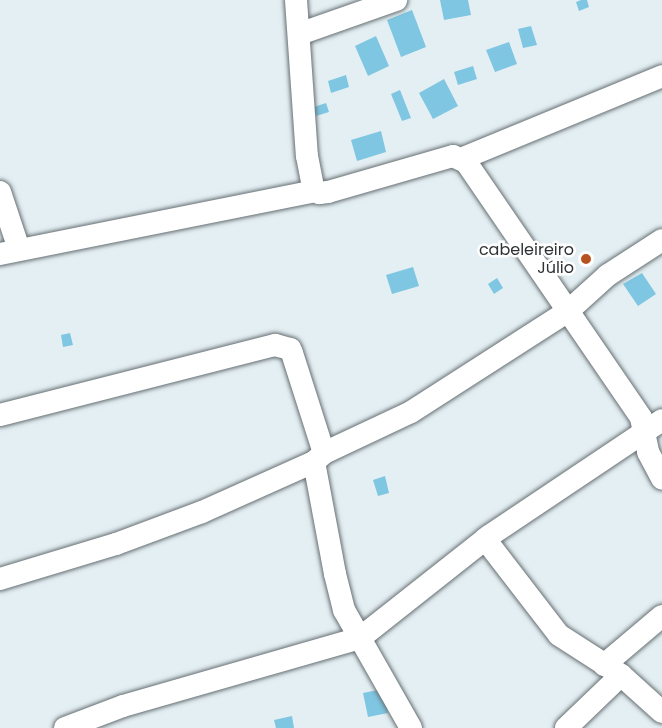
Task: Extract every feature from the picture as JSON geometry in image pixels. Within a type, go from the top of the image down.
[{"type":"street","points":[[296,0],[307,156],[315,191]]},
{"type":"street","points":[[299,34],[396,0]]},
{"type":"street","points":[[461,159],[662,76]]},
{"type":"street","points":[[0,192],[10,252],[315,191],[328,192],[453,156],[461,159],[471,168],[641,418],[653,428]]},
{"type":"street","points":[[0,579],[116,544],[202,512],[411,412],[567,312],[608,275],[662,240]]},
{"type":"street","points":[[0,415],[275,345],[287,347],[292,353],[319,457],[335,574],[344,610],[411,728]]},
{"type":"street","points":[[653,428],[648,452],[662,478]]},
{"type":"street","points":[[65,728],[123,706],[360,638],[485,539],[653,428]]},
{"type":"street","points":[[485,539],[559,635],[612,670],[662,712]]},
{"type":"street","points":[[567,728],[612,670],[662,616]]},
{"type":"building","points":[[440,0],[468,0],[471,15],[444,20]]},
{"type":"building","points":[[587,0],[589,7],[579,11],[576,2]]},
{"type":"building","points":[[412,10],[426,47],[401,57],[387,20]]},
{"type":"building","points":[[531,26],[537,45],[523,48],[518,29]]},
{"type":"building","points":[[376,36],[389,66],[368,76],[355,46]]},
{"type":"building","points":[[509,42],[517,64],[495,72],[486,50]]},
{"type":"building","points":[[473,66],[477,79],[458,85],[454,72]]},
{"type":"building","points":[[346,75],[349,87],[331,93],[328,81]]},
{"type":"building","points":[[444,79],[458,106],[433,119],[419,93]]},
{"type":"building","points":[[400,90],[411,118],[402,121],[391,94]]},
{"type":"building","points":[[326,103],[329,112],[316,116],[314,107]]},
{"type":"building","points":[[381,131],[386,152],[357,161],[351,140]]},
{"type":"building","points":[[413,267],[419,286],[392,294],[386,275]]},
{"type":"building","points":[[642,273],[656,294],[638,306],[623,284]]},
{"type":"building","points":[[497,278],[503,288],[494,294],[488,284]]},
{"type":"building","points":[[70,333],[73,345],[63,347],[61,335]]},
{"type":"building","points":[[385,476],[389,493],[378,496],[373,480]]},
{"type":"building","points":[[383,689],[388,713],[368,717],[363,693]]},
{"type":"building","points":[[292,716],[294,728],[276,728],[274,720]]},
{"type":"place","name":"cabeleireiro Júlio","points":[[586,259]]}]
